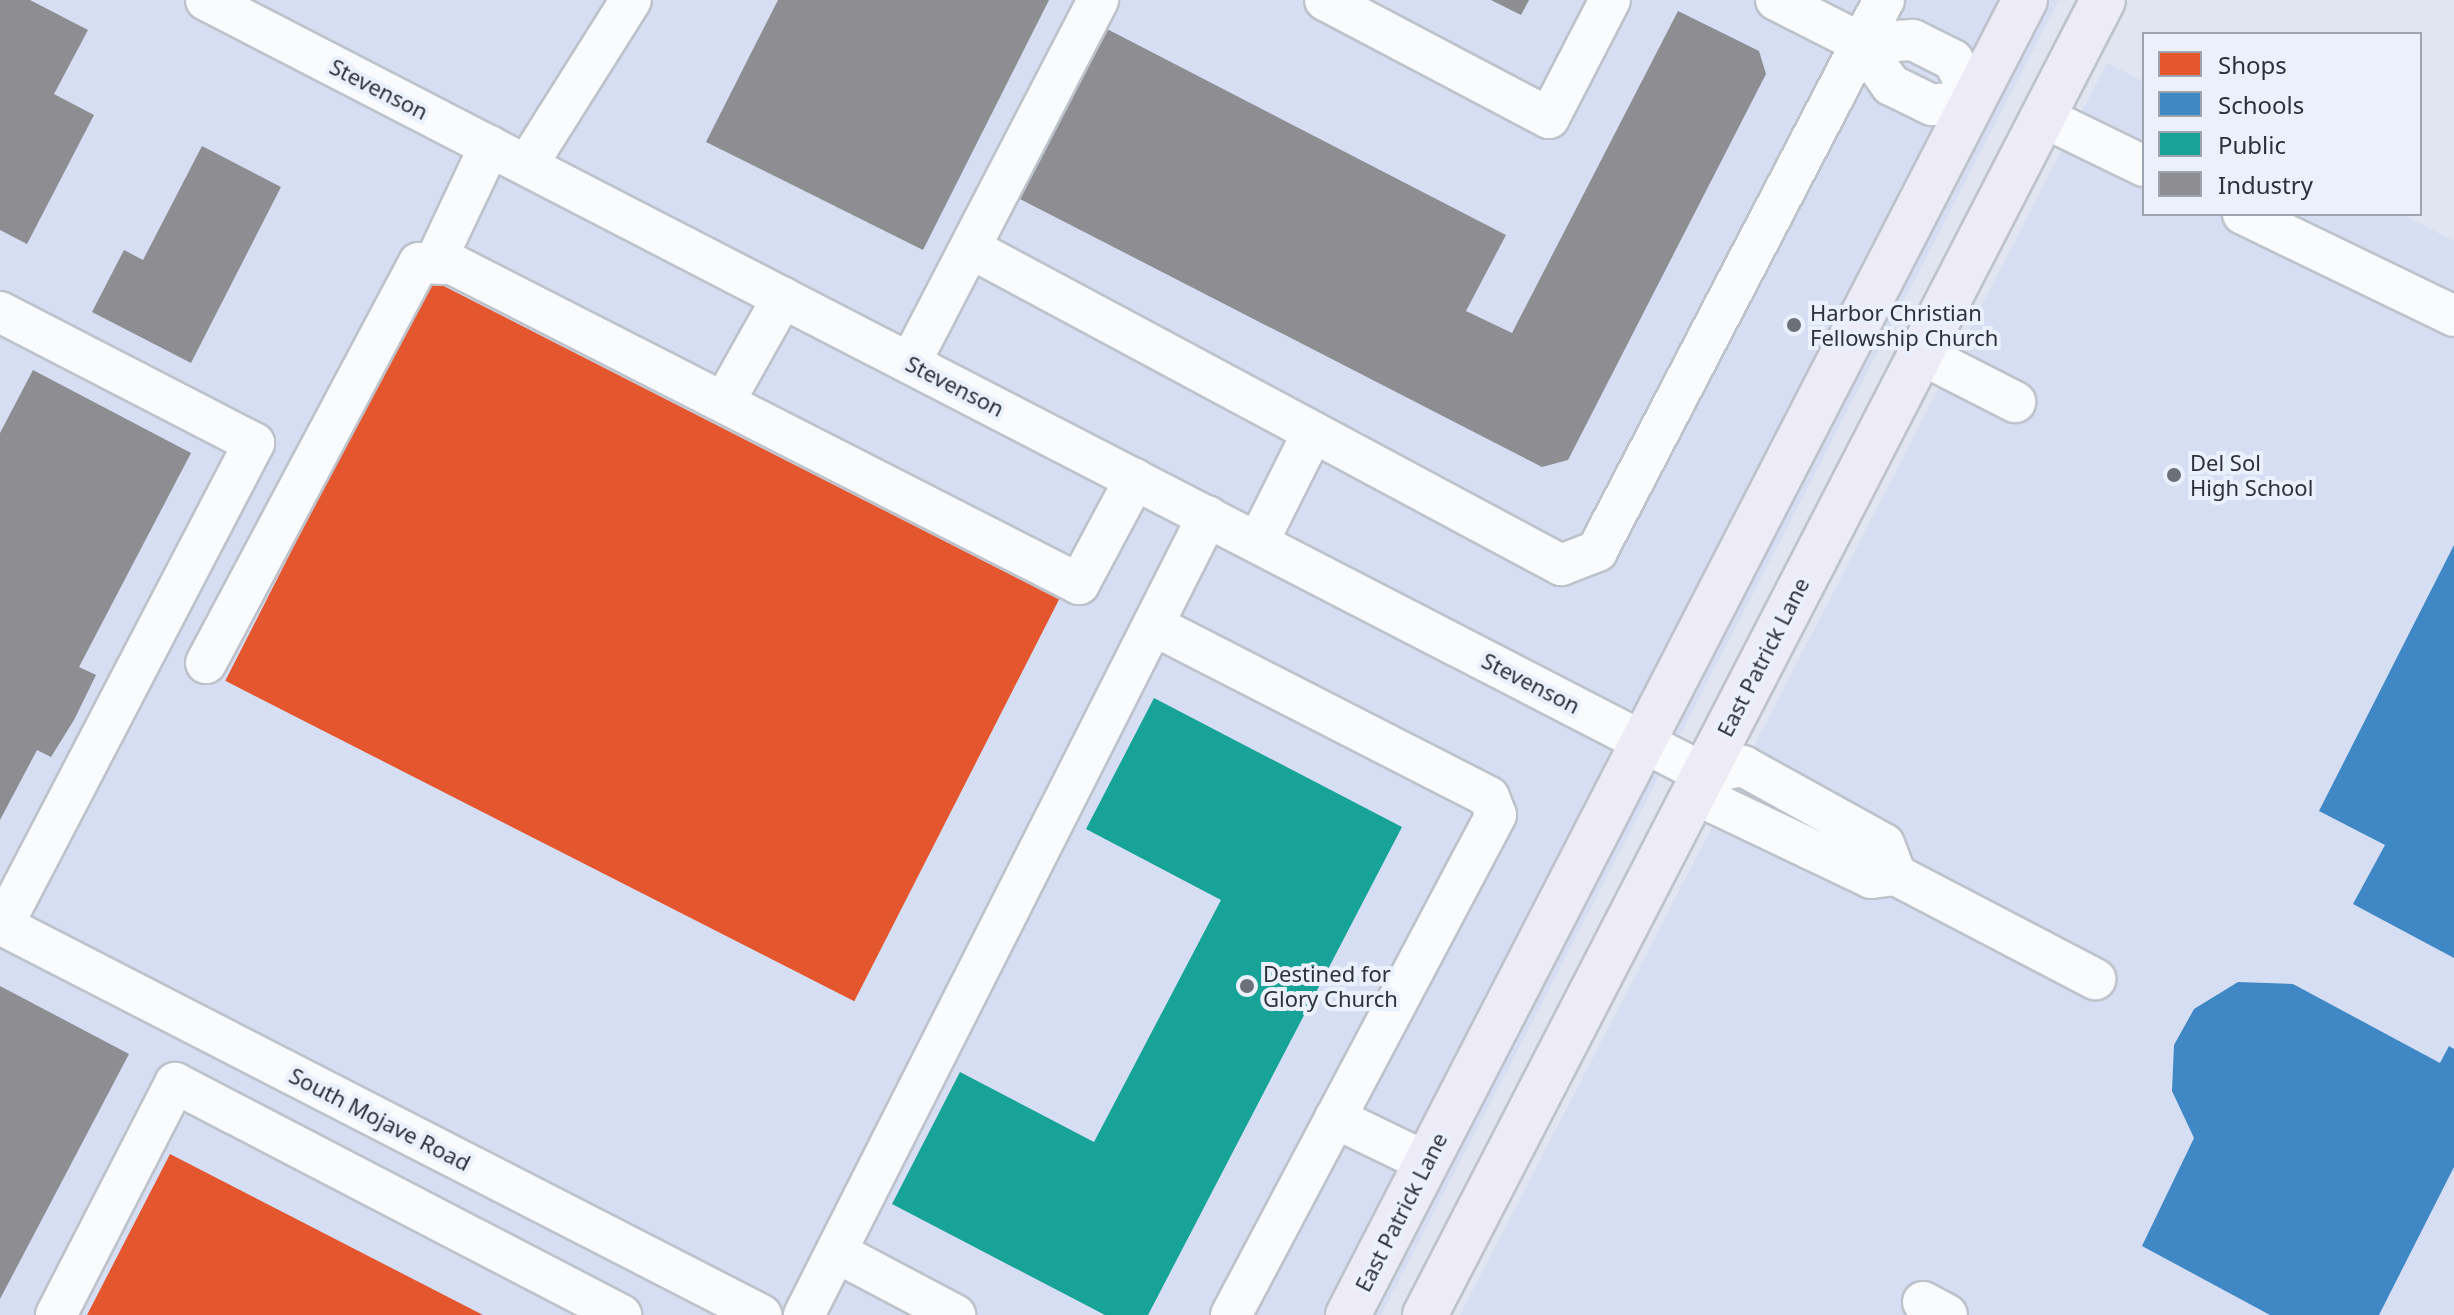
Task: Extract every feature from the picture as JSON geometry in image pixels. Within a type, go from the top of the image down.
[{"type":"main road","name":"East Patrick Lane","points":[[1348,1315],[2025,0]]},
{"type":"main road","name":"East Patrick Lane","points":[[1425,1315],[2103,0]]},
{"type":"main road","points":[[1974,99],[2043,117]]},
{"type":"street","name":"Stevenson","points":[[206,0],[1703,773]]},
{"type":"street","points":[[527,165],[631,0]]},
{"type":"street","points":[[910,363],[1098,0]]},
{"type":"street","points":[[1325,0],[1549,118],[1610,0]]},
{"type":"street","points":[[1776,0],[1861,43],[1913,40],[1953,60],[1974,99]]},
{"type":"street","points":[[970,248],[1561,565],[1597,551],[1884,0]]},
{"type":"street","points":[[2043,117],[2142,165]]},
{"type":"street","points":[[436,260],[490,146]]},
{"type":"street","points":[[2247,216],[2454,316]]},
{"type":"street","points":[[206,663],[419,263],[436,260],[724,402],[1079,584],[1135,479]]},
{"type":"street","points":[[724,402],[783,297]]},
{"type":"street","points":[[0,312],[254,443],[2,924]]},
{"type":"street","points":[[1919,353],[2015,402]]},
{"type":"street","points":[[1258,542],[1313,432]]},
{"type":"street","points":[[804,1315],[1208,516]]},
{"type":"street","points":[[1153,625],[1489,797],[1496,815],[1231,1315]]},
{"type":"street","points":[[1703,773],[1716,804],[1871,878],[1896,875],[2095,979]]},
{"type":"street","name":"South Mojave Road","points":[[2,924],[761,1315]]},
{"type":"street","points":[[56,1315],[175,1083],[621,1315]]},
{"type":"street","points":[[1335,1118],[1426,1162]]},
{"type":"street","points":[[836,1252],[955,1315]]},
{"type":"shaded area","points":[[0,0],[2059,0],[1381,1315],[0,1315]]},
{"type":"shaded area","name":"Del Sol High School","points":[[2107,63],[2142,81],[2142,216],[2405,216],[2454,241],[2454,1315],[1460,1315]]},
{"type":"building: Shops","points":[[430,279],[1059,600],[854,1001],[225,681]]},
{"type":"building: Shops","points":[[170,1154],[483,1315],[87,1315]]},
{"type":"building: Schools","points":[[2454,545],[2454,958],[2353,904],[2385,845],[2319,811]]},
{"type":"building: Schools","points":[[2238,982],[2293,984],[2440,1063],[2449,1046],[2454,1049],[2454,1167],[2379,1315],[2270,1315],[2142,1246],[2194,1138],[2172,1091],[2174,1045],[2194,1009]]},
{"type":"building: Public","name":"Destined for Glory Church","points":[[1154,698],[1402,827],[1148,1315],[1105,1315],[892,1204],[960,1072],[1094,1142],[1221,900],[1086,829]]},
{"type":"building: Industry","points":[[0,0],[30,0],[88,30],[54,94],[94,115],[27,244],[0,230]]},
{"type":"building: Industry","points":[[778,0],[1049,0],[923,250],[706,142]]},
{"type":"building: Industry","points":[[1491,0],[1529,0],[1521,15]]},
{"type":"building: Industry","points":[[1678,11],[1759,51],[1766,74],[1568,460],[1542,467],[1018,198],[1107,29],[1506,235],[1466,311],[1512,333]]},
{"type":"building: Industry","points":[[202,146],[281,187],[191,363],[92,312],[124,250],[143,260]]},
{"type":"building: Industry","points":[[33,370],[191,453],[79,667],[96,675],[74,720],[51,757],[37,750],[0,820],[0,433]]},
{"type":"building: Industry","points":[[0,986],[129,1054],[0,1299]]},
{"type":"place","name":"Harbor Christian Fellowship Church","points":[[1794,325]]},
{"type":"place","name":"Del Sol High School","points":[[2174,475]]},
{"type":"place","name":"Destined for Glory Church","points":[[1247,986]]}]
